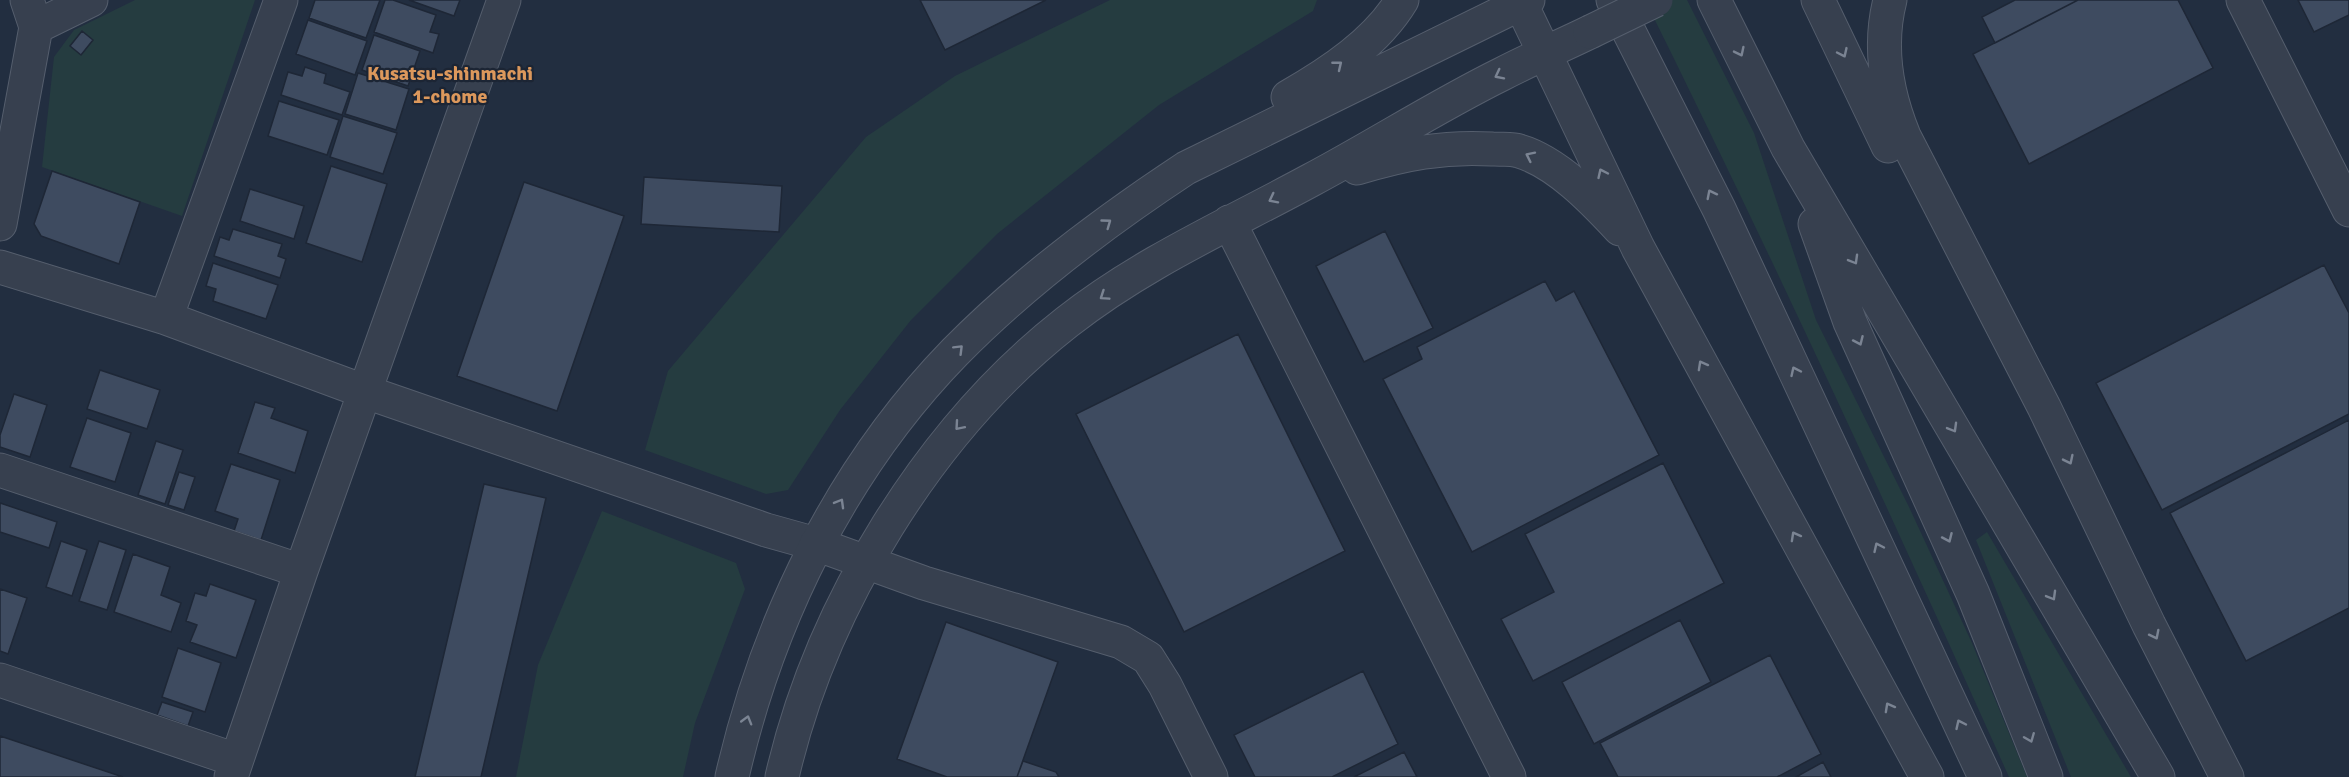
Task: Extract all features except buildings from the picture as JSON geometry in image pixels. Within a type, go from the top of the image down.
[{"type":"street","points":[[0,224],[31,14],[91,0]]},
{"type":"street","points":[[166,318],[281,0]]},
{"type":"street","points":[[0,680],[234,768],[301,571],[504,0]]},
{"type":"street","points":[[732,777],[761,675],[791,597],[816,544],[882,438],[956,351],[1015,297],[1143,196],[1186,168],[1239,126],[1319,80],[1364,44],[1402,0]]},
{"type":"street","points":[[1613,0],[1719,209],[1984,777]]},
{"type":"street","points":[[782,777],[794,729],[809,685],[839,616],[868,562],[944,444],[1002,380],[1031,352],[1068,321],[1106,294],[1175,252],[1308,182],[1500,74],[1656,0]]},
{"type":"street","points":[[1714,0],[1788,148],[2158,777]]},
{"type":"street","points":[[1818,0],[1884,139],[1929,213],[1986,324],[2044,407]]},
{"type":"street","points":[[1890,0],[1884,53],[1894,112],[1939,206],[2044,407],[2227,777]]},
{"type":"street","points":[[2243,0],[2349,210]]},
{"type":"street","points":[[1186,168],[1523,1],[1545,53],[1638,248],[1927,777]]},
{"type":"street","points":[[1308,182],[1427,150],[1463,148],[1519,151],[1551,166],[1594,202],[1638,248]]},
{"type":"street","points":[[1788,148],[1850,322],[1973,594],[2046,777]]},
{"type":"street","points":[[1229,222],[1509,777]]},
{"type":"street","points":[[0,267],[166,318],[366,392],[766,530],[816,544],[924,583],[1121,642],[1148,658],[1165,685],[1211,777]]},
{"type":"street","points":[[0,470],[301,571]]},
{"type":"green space","points":[[135,0],[255,0],[182,216],[42,167],[54,57],[74,30]]},
{"type":"green space","points":[[1110,0],[1317,0],[1313,11],[1159,105],[997,234],[911,320],[840,410],[788,490],[766,494],[645,450],[668,371],[866,137],[955,76]]},
{"type":"green space","points":[[1645,0],[1687,0],[1754,133],[1816,320],[1909,507],[1972,643],[2027,777],[2009,777],[1831,387]]},
{"type":"green space","points":[[602,511],[736,563],[745,589],[695,723],[683,777],[516,777],[538,665]]},
{"type":"green space","points":[[1987,532],[2131,777],[2071,777],[1976,540]]},
{"type":"district","name":"Kusatsu-shinmachi 1-chome","points":[[450,84]]}]
